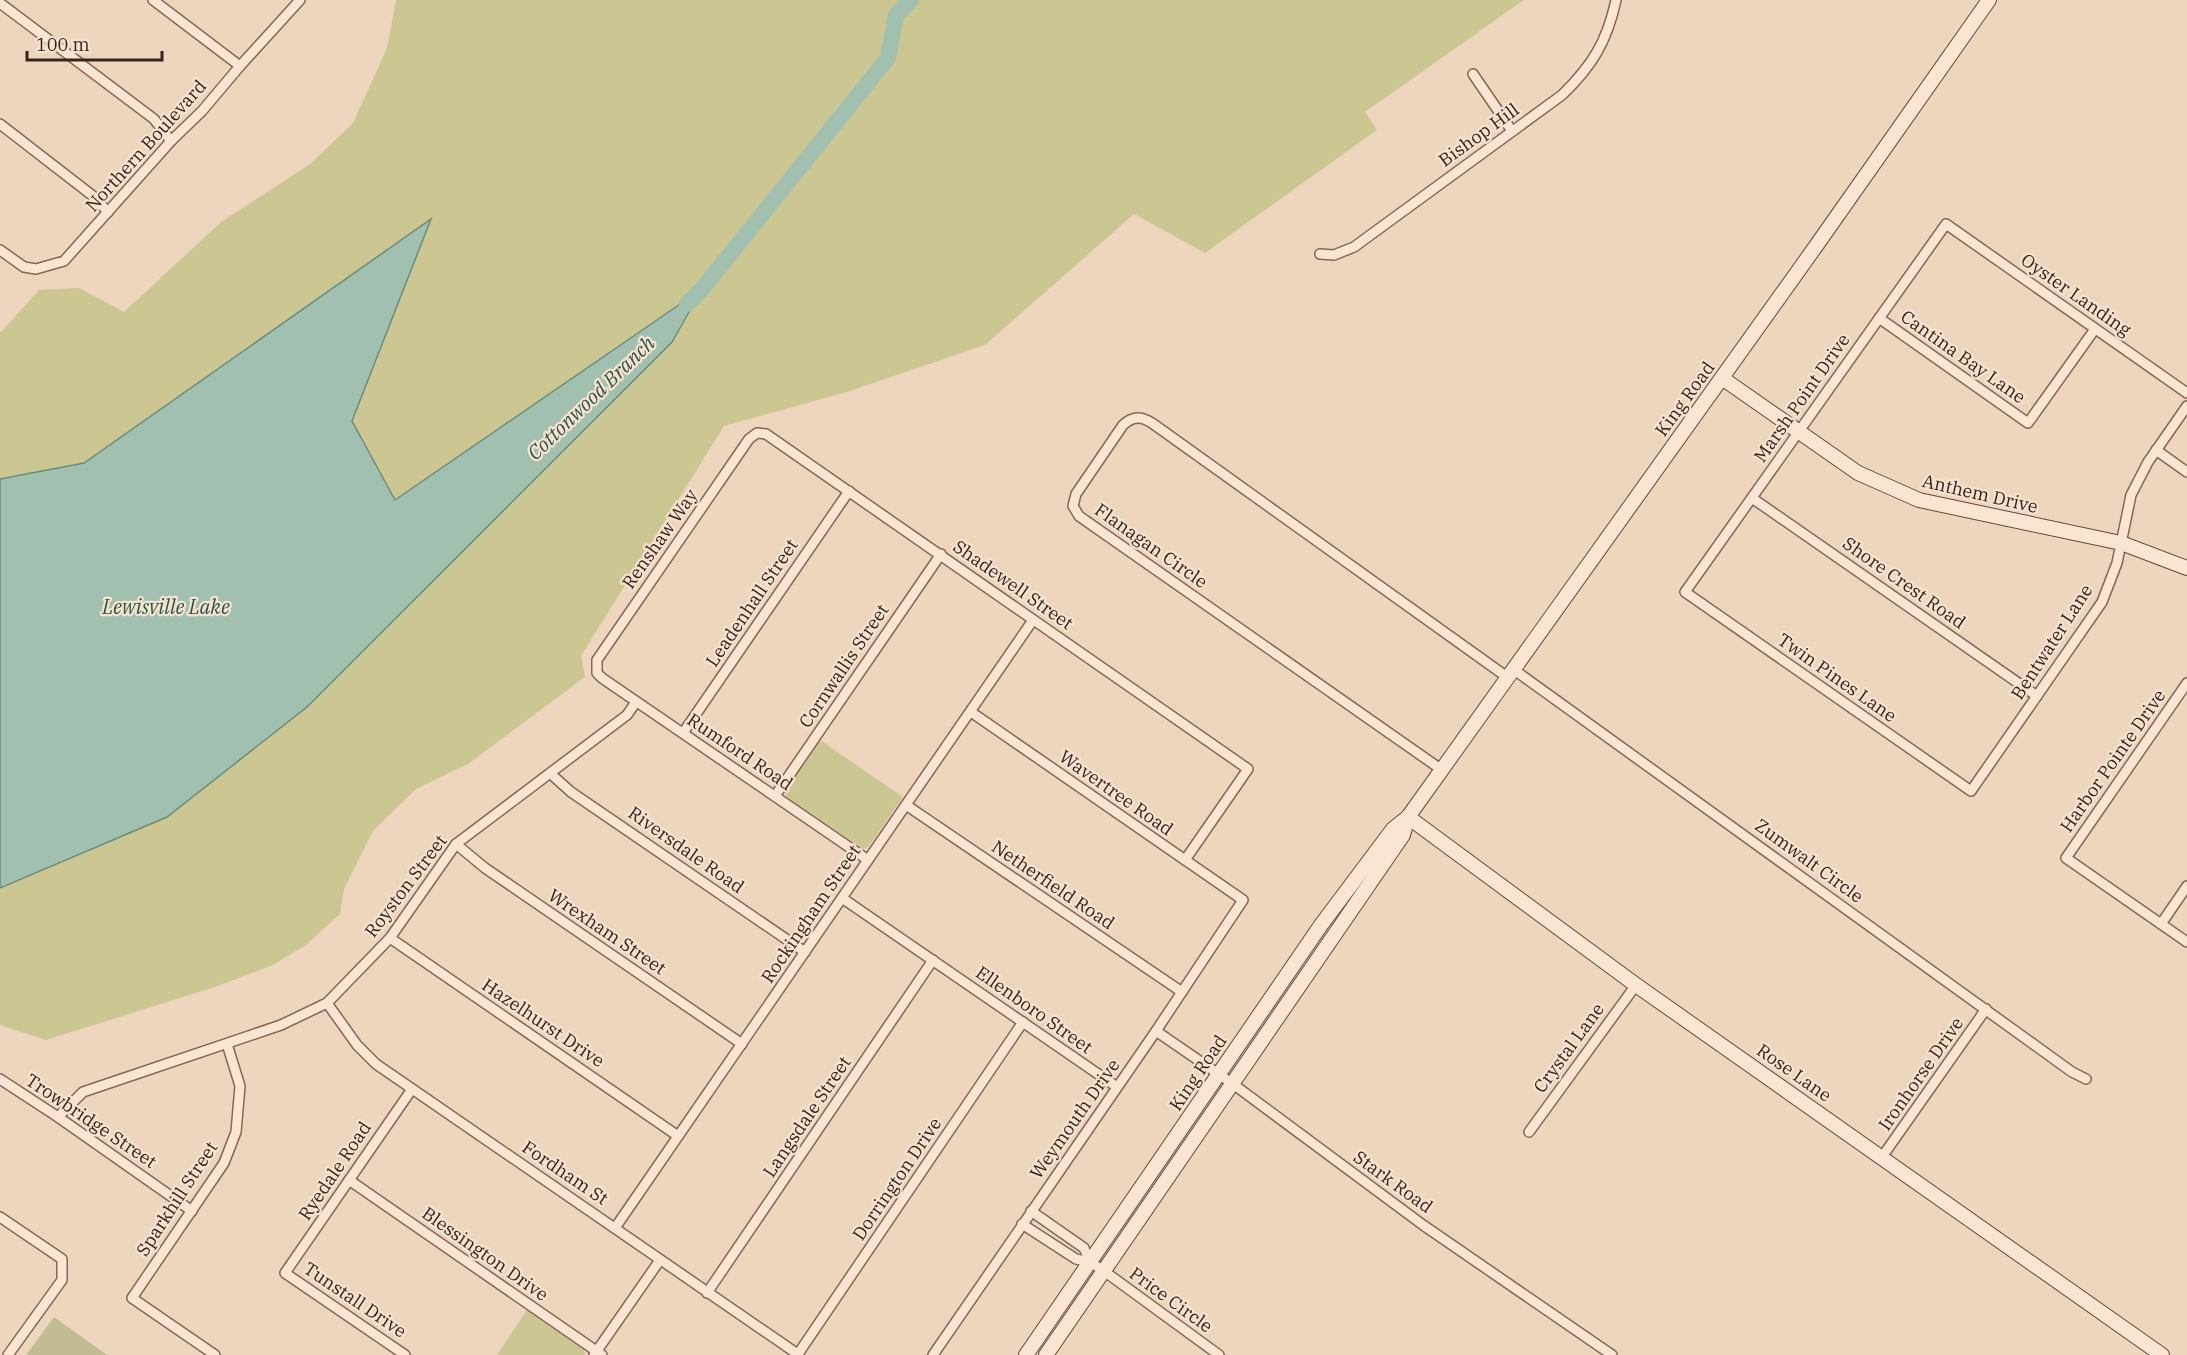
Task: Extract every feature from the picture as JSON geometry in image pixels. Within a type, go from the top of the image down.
[{"type":"street","points":[[153,0],[240,66]]},
{"type":"street","name":"Northern Boulevard","points":[[0,250],[24,267],[36,269],[64,261],[300,0]]},
{"type":"street","name":"Bishop Hill","points":[[1320,254],[1334,255],[1354,247],[1562,95],[1581,76],[1598,50],[1610,27],[1616,0]]},
{"type":"street","name":"King Road","points":[[1026,1355],[1321,925],[1393,829],[1408,817],[1442,770],[1989,0]]},
{"type":"street","points":[[0,3],[154,118],[171,141]]},
{"type":"street","points":[[1473,74],[1512,131]]},
{"type":"street","points":[[0,124],[93,196],[108,212]]},
{"type":"street","name":"Marsh Point Drive","points":[[1685,592],[1946,224]]},
{"type":"street","name":"Oyster Landing","points":[[1946,224],[2187,393]]},
{"type":"street","name":"Cantina Bay Lane","points":[[1879,318],[2028,423],[2095,328]]},
{"type":"street","name":"Anthem Drive","points":[[1722,378],[1858,473],[1919,500],[2121,543],[2187,568]]},
{"type":"street","name":"Bentwater Lane","points":[[1971,791],[2102,602],[2117,563],[2131,495],[2156,450],[2187,406]]},
{"type":"street","name":"Flanagan Circle","points":[[1442,770],[1079,516],[1073,506],[1076,494],[1123,425],[1134,417],[1152,423],[1510,673]]},
{"type":"street","name":"Shadewell Street","points":[[757,433],[766,434],[1248,769],[1185,860]]},
{"type":"street","name":"Renshaw Way","points":[[596,668],[597,660],[603,650],[749,438],[757,433]]},
{"type":"street","points":[[2156,450],[2187,472]]},
{"type":"street","name":"Leadenhall Street","points":[[683,733],[849,491]]},
{"type":"street","name":"Shore Crest Road","points":[[1752,498],[2037,696]]},
{"type":"street","name":"Cornwallis Street","points":[[775,796],[941,554]]},
{"type":"street","name":"Twin Pines Lane","points":[[1685,592],[1971,791]]},
{"type":"street","name":"Rockingham Street","points":[[615,1228],[1033,620]]},
{"type":"street","name":"Rumford Road","points":[[596,668],[602,678],[868,860]]},
{"type":"street","name":"Zumwalt Circle","points":[[1510,673],[2072,1072],[2086,1079]]},
{"type":"street","name":"Harbor Pointe Drive","points":[[2161,924],[2066,858],[2187,683]]},
{"type":"street","name":"Royston Street","points":[[58,1117],[82,1092],[281,1025],[327,1004],[390,938],[456,844],[627,715],[636,702]]},
{"type":"street","name":"Wavertree Road","points":[[971,712],[1243,900]]},
{"type":"street","name":"Riversdale Road","points":[[551,774],[571,792],[805,952]]},
{"type":"street","name":"Netherfield Road","points":[[906,805],[1182,992]]},
{"type":"street","name":"King Road","points":[[1046,1355],[1403,835],[1408,817]]},
{"type":"street","name":"Rose Lane","points":[[1408,817],[1636,985],[2162,1355]]},
{"type":"street","name":"Wrexham Street","points":[[456,844],[485,868],[742,1044]]},
{"type":"street","points":[[2187,886],[2161,924],[2187,942]]},
{"type":"street","name":"Ellenboro Street","points":[[842,897],[1117,1087]]},
{"type":"street","name":"Weymouth Drive","points":[[933,1355],[1156,1031],[1243,900]]},
{"type":"street","name":"Hazelhurst Drive","points":[[390,938],[678,1136]]},
{"type":"street","name":"Langsdale Street","points":[[707,1293],[933,960]]},
{"type":"street","points":[[1281,982],[1295,992]]},
{"type":"street","name":"Crystal Lane","points":[[1529,1132],[1636,985]]},
{"type":"street","name":"Fordham St","points":[[327,1004],[363,1052],[376,1064],[798,1355]]},
{"type":"street","name":"Ironhorse Drive","points":[[1882,1157],[1986,1009]]},
{"type":"street","name":"Dorrington Drive","points":[[798,1355],[1023,1022]]},
{"type":"street","name":"Stark Road","points":[[1156,1031],[1233,1084],[1424,1225],[1612,1355]]},
{"type":"street","name":"Sparkhill Street","points":[[215,1355],[132,1298],[224,1163],[236,1132],[240,1086],[227,1044]]},
{"type":"street","name":"Trowbridge Street","points":[[0,1079],[192,1211]]},
{"type":"street","name":"Ryedale Road","points":[[285,1273],[412,1089]]},
{"type":"street","name":"Blessington Drive","points":[[348,1180],[598,1354]]},
{"type":"street","points":[[1129,1204],[1143,1215]]},
{"type":"street","points":[[1031,1211],[1084,1248],[1090,1262]]},
{"type":"street","points":[[0,1217],[62,1258],[62,1280],[8,1355]]},
{"type":"street","points":[[1022,1224],[1076,1259],[1090,1262]]},
{"type":"street","points":[[598,1354],[660,1260]]},
{"type":"street","name":"Price Circle","points":[[1090,1262],[1219,1355]]},
{"type":"street","name":"Tunstall Drive","points":[[285,1273],[405,1355]]},
{"type":"shaded area","points":[[396,0],[1524,0],[1365,112],[1377,130],[1205,253],[1134,214],[985,345],[847,392],[724,426],[581,656],[585,677],[468,764],[416,789],[373,831],[344,889],[340,914],[306,945],[273,965],[215,987],[46,1040],[0,1025],[0,888],[167,817],[307,707],[672,342],[701,291],[394,500],[352,422],[430,220],[84,463],[0,479],[0,333],[39,290],[79,288],[124,312],[221,222],[310,164],[353,123],[387,48]]},
{"type":"shaded area","points":[[820,740],[903,797],[869,846],[864,849],[787,798],[785,792]]},
{"type":"shaded area","points":[[527,1310],[584,1350],[585,1355],[497,1355]]},
{"type":"shaded area","points":[[54,1317],[107,1355],[26,1355]]},
{"type":"water","name":"Lewisville Lake","points":[[431,219],[352,421],[395,500],[702,289],[672,342],[307,707],[167,817],[0,888],[0,479],[84,463]]},
{"type":"waterway","name":"Cottonwood Branch","points":[[687,304],[702,289],[888,58],[896,15],[911,0]]}]
